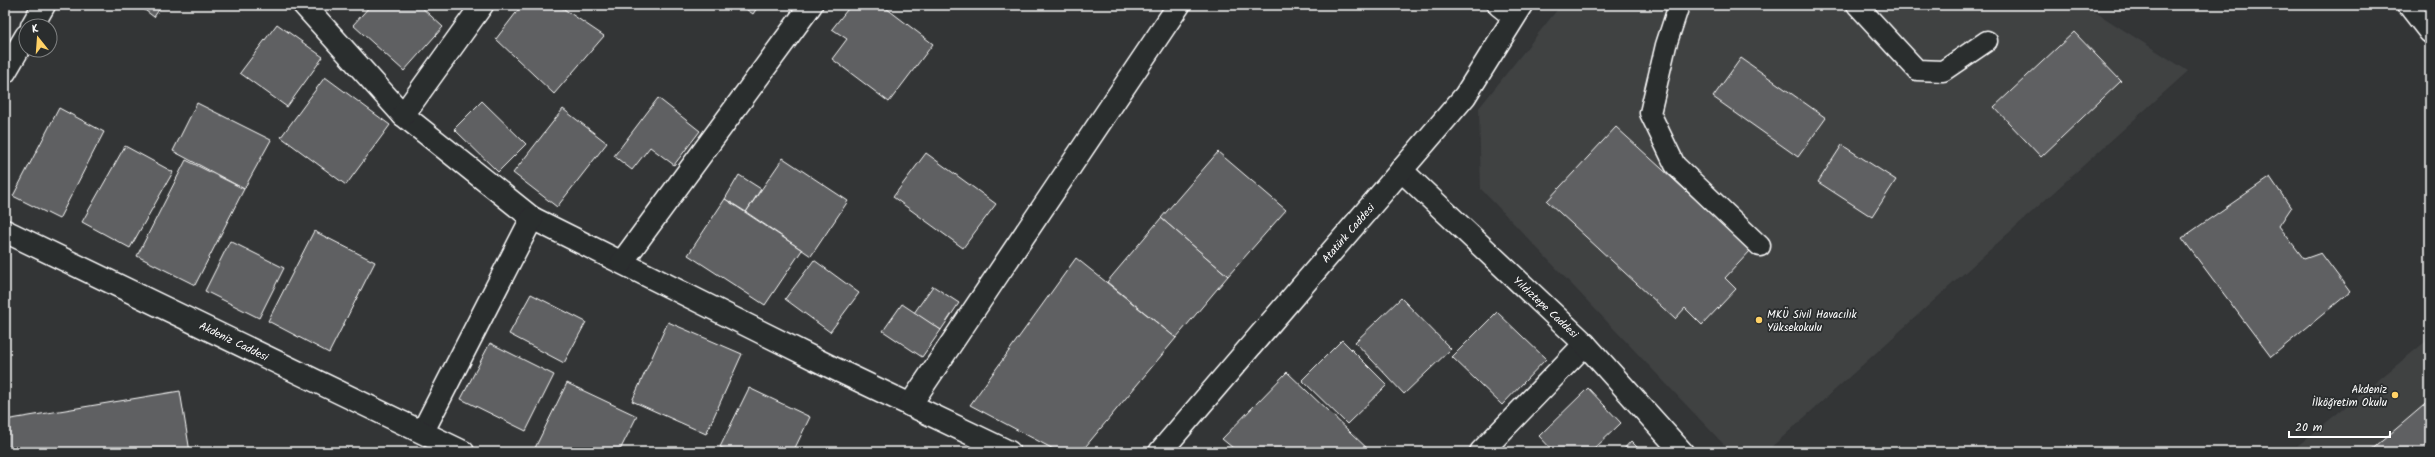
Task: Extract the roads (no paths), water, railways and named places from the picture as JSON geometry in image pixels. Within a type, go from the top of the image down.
[{"type":"street","points":[[37,18],[44,5]]},
{"type":"street","points":[[304,5],[402,115],[532,218],[910,405],[1009,452]]},
{"type":"street","points":[[402,115],[482,5]]},
{"type":"street","points":[[622,262],[811,5]]},
{"type":"street","points":[[910,405],[1179,5]]},
{"type":"street","points":[[2410,5],[2430,32]]},
{"type":"street","name":"Atatürk Caddesi","points":[[1160,452],[1466,96],[1512,9]]},
{"type":"street","points":[[5,72],[18,50]]},
{"type":"street","name":"Yıldıztepe Caddesi","points":[[1402,170],[1585,344],[1682,452]]},
{"type":"street","points":[[423,431],[532,218]]},
{"type":"street","name":"Akdeniz Caddesi","points":[[5,231],[423,431],[462,452]]},
{"type":"street","points":[[1481,452],[1585,344]]},
{"type":"lane","points":[[1679,5],[1666,45],[1650,113],[1675,165],[1760,246]]},
{"type":"lane","points":[[1857,5],[1916,70],[1942,71],[1987,41]]},
{"type":"place","name":"MKÜ Sivil Havacılık Yüksekokulu","points":[[1759,320]]},
{"type":"place","name":"Akdeniz İlköğretim Okulu","points":[[2395,395]]}]
